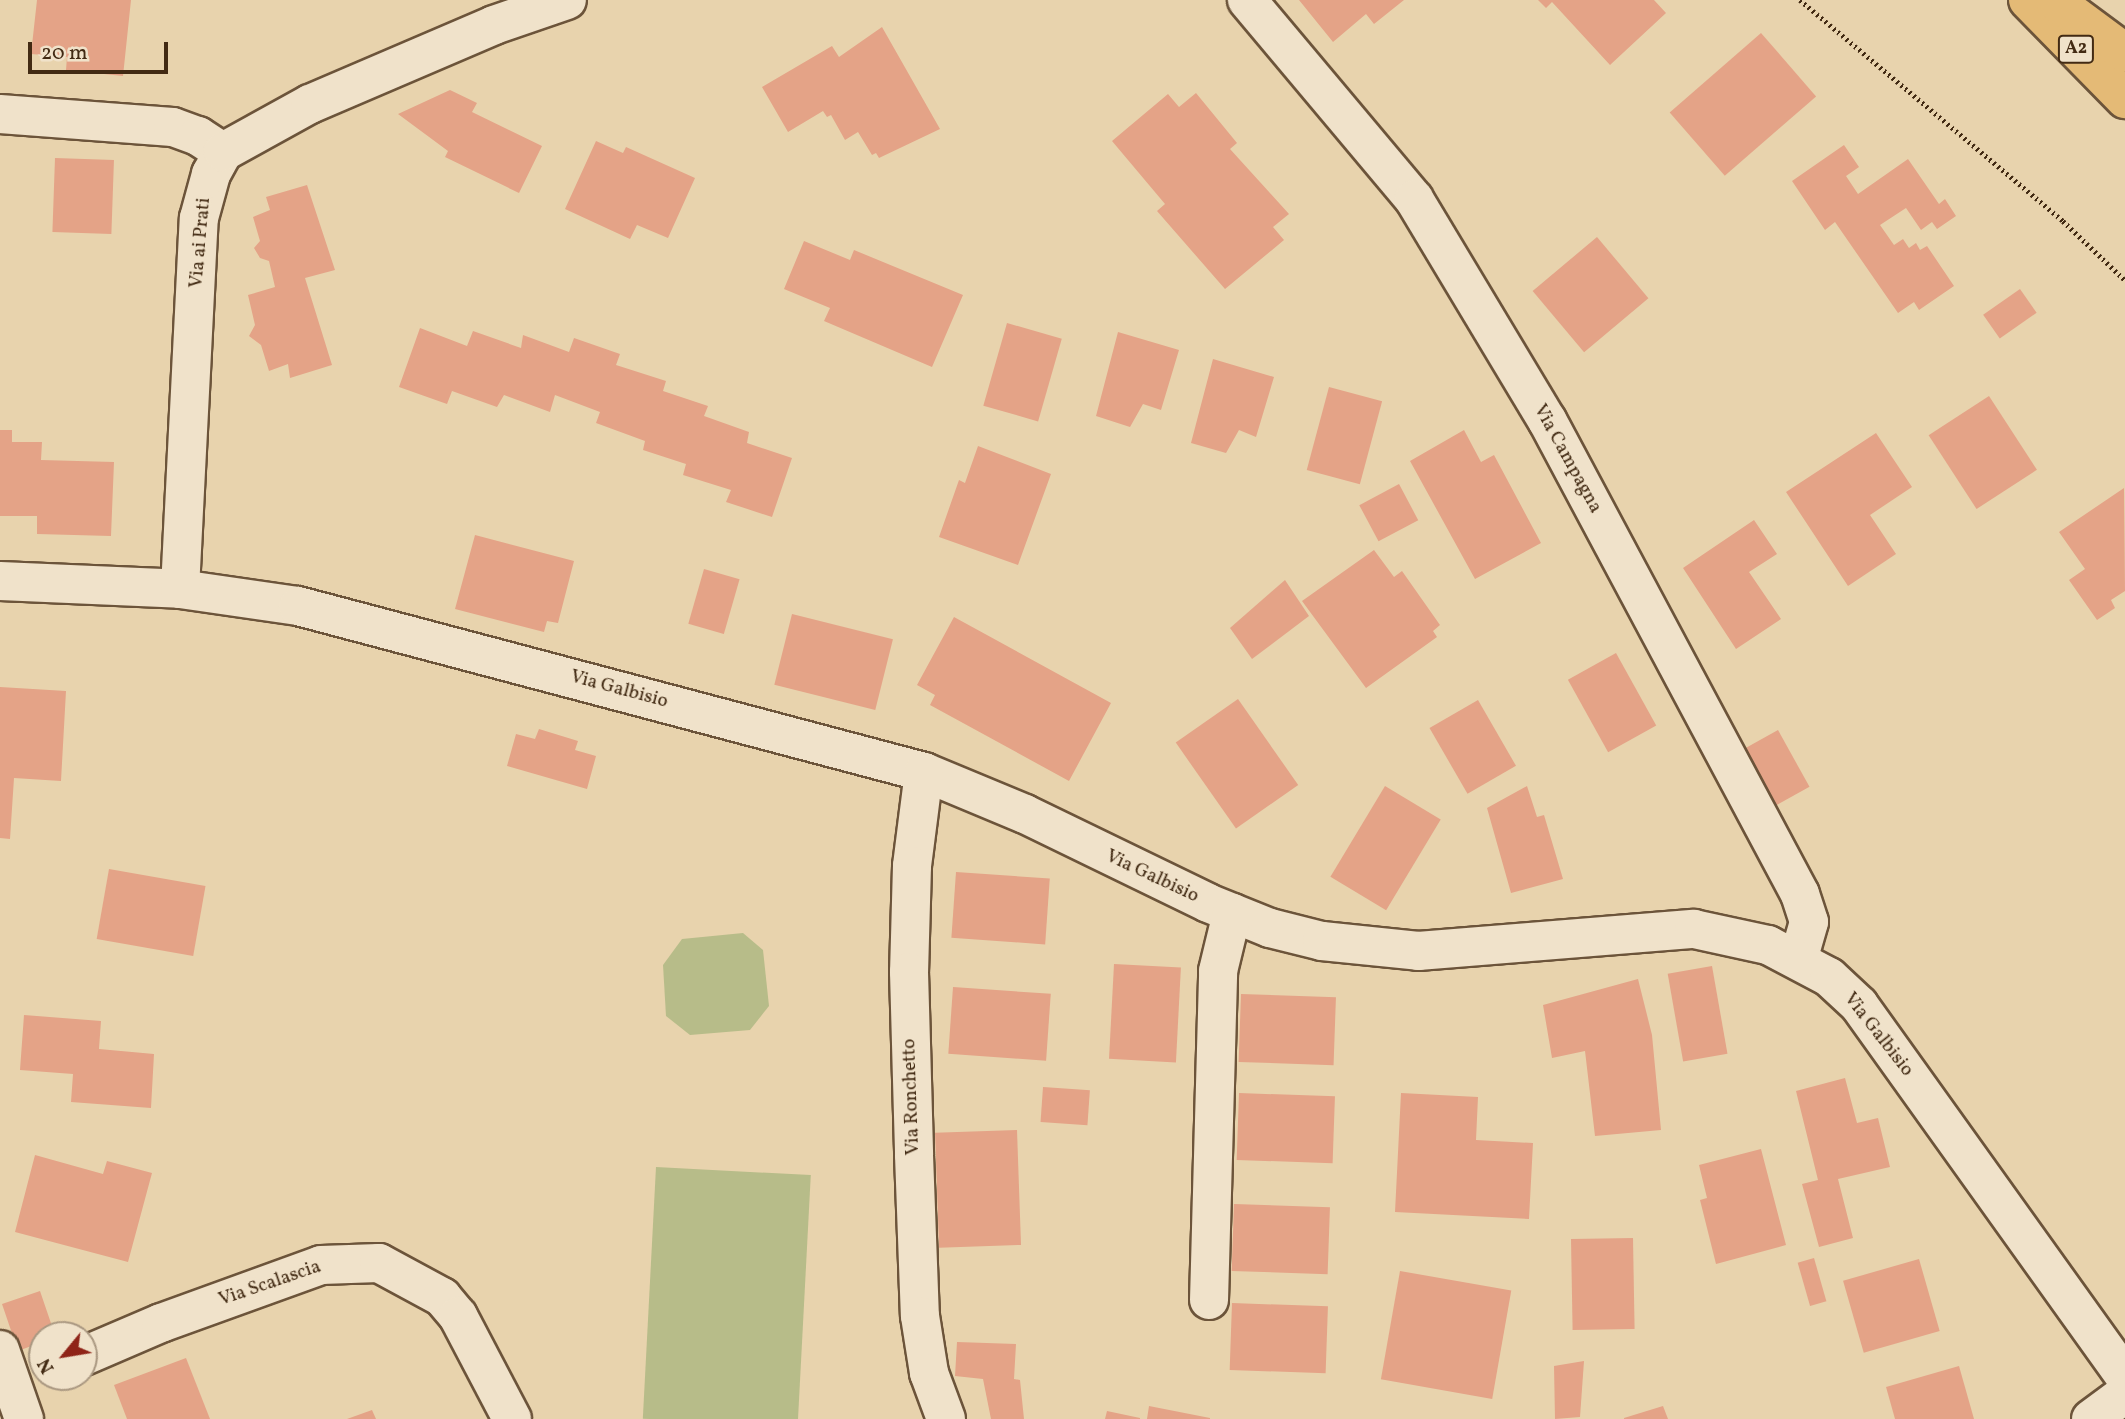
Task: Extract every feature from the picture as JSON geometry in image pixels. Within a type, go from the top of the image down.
[{"type":"highway","name":"A2","points":[[2028,0],[2125,99]]},
{"type":"highway","name":"A2","points":[[2053,0],[2125,53]]},
{"type":"street","points":[[0,114],[173,127],[198,136],[223,152],[310,104],[495,25],[567,0]]},
{"type":"street","name":"Via Campagna","points":[[1247,0],[1414,199],[1547,420],[1800,894],[1809,922],[1799,958]]},
{"type":"street","name":"Via ai Prati","points":[[180,589],[199,218],[211,174],[223,152]]},
{"type":"street","name":"Via Galbisio","points":[[0,581],[180,589],[311,609],[923,772],[1025,814],[1232,913],[1296,934],[1367,948],[1489,948],[1621,932],[1694,929],[1768,945],[1799,958],[1829,977],[1859,1005],[2125,1376]]},
{"type":"street","name":"Via Ronchetto","points":[[923,772],[912,866],[909,972],[920,1316],[929,1373],[946,1419]]},
{"type":"street","points":[[1209,1300],[1218,971],[1232,913]]},
{"type":"street","name":"Via Scalascia","points":[[98,1350],[160,1323],[321,1265],[379,1264],[423,1283],[450,1307],[512,1419]]},
{"type":"street","points":[[0,1350],[19,1393]]},
{"type":"street","points":[[2091,1419],[2125,1394]]},
{"type":"path","points":[[1800,0],[2063,221],[2125,279]]},
{"type":"green space","points":[[743,933],[763,950],[769,1006],[750,1030],[690,1035],[666,1016],[663,965],[682,939]]},
{"type":"green space","points":[[656,1167],[811,1175],[798,1419],[643,1419]]},
{"type":"building","points":[[37,0],[131,0],[123,76],[66,70],[67,57],[31,54]]},
{"type":"building","points":[[1299,0],[1404,0],[1374,24],[1366,14],[1333,42]]},
{"type":"building","points":[[1538,0],[1654,0],[1666,13],[1610,65],[1552,2],[1546,8]]},
{"type":"building","points":[[882,27],[940,129],[879,158],[876,153],[872,155],[858,132],[845,140],[831,115],[827,117],[823,111],[788,132],[762,87],[832,46],[839,57]]},
{"type":"building","points":[[1761,33],[1816,96],[1725,176],[1670,112]]},
{"type":"building","points":[[450,90],[477,103],[472,112],[542,146],[519,193],[445,157],[448,151],[398,114]]},
{"type":"building","points":[[1196,93],[1237,143],[1230,149],[1289,214],[1273,227],[1284,240],[1225,289],[1157,211],[1165,204],[1112,141],[1168,94],[1179,107]]},
{"type":"building","points":[[596,141],[623,153],[626,147],[695,178],[668,238],[637,225],[630,239],[565,209]]},
{"type":"building","points":[[1844,145],[1859,167],[1846,176],[1858,194],[1908,159],[1939,204],[1945,199],[1956,216],[1937,229],[1932,222],[1921,230],[1906,208],[1880,225],[1894,245],[1903,239],[1909,248],[1916,243],[1920,250],[1927,246],[1954,286],[1919,310],[1914,302],[1898,313],[1835,222],[1825,230],[1792,181]]},
{"type":"building","points":[[55,158],[114,160],[111,234],[52,232]]},
{"type":"building","points":[[307,185],[335,270],[305,278],[332,365],[290,378],[288,364],[269,371],[261,345],[249,336],[255,325],[248,295],[275,287],[269,261],[260,258],[254,248],[260,241],[253,217],[270,210],[266,197]]},
{"type":"building","points":[[1597,237],[1648,298],[1584,352],[1533,291]]},
{"type":"building","points":[[804,241],[850,260],[854,250],[963,295],[932,367],[824,321],[830,308],[784,289]]},
{"type":"building","points":[[2020,289],[2037,313],[2000,339],[1983,315]]},
{"type":"building","points":[[1007,323],[1062,339],[1038,421],[983,406]]},
{"type":"building","points":[[420,328],[467,346],[473,331],[521,348],[523,335],[569,352],[574,338],[620,354],[616,365],[666,381],[663,391],[708,406],[704,416],[749,432],[747,443],[792,458],[772,517],[726,502],[731,490],[683,475],[686,464],[643,450],[645,441],[596,423],[600,412],[555,395],[550,412],[504,395],[497,407],[452,391],[447,404],[399,387]]},
{"type":"building","points":[[1118,332],[1179,350],[1161,410],[1143,404],[1130,427],[1096,416]]},
{"type":"building","points":[[1213,359],[1274,377],[1256,437],[1239,430],[1226,453],[1191,443]]},
{"type":"building","points":[[1329,387],[1382,401],[1360,484],[1307,470]]},
{"type":"building","points":[[1989,396],[2037,470],[1977,509],[1929,435]]},
{"type":"building","points":[[0,430],[12,430],[12,442],[42,442],[41,460],[114,462],[111,536],[37,534],[37,516],[0,516]]},
{"type":"building","points":[[1464,430],[1481,462],[1494,455],[1541,543],[1475,579],[1410,461]]},
{"type":"building","points":[[1876,433],[1912,487],[1870,515],[1896,554],[1848,586],[1786,492]]},
{"type":"building","points":[[978,446],[1051,474],[1018,565],[939,537],[959,480],[965,483]]},
{"type":"building","points":[[1399,484],[1418,520],[1379,541],[1359,505]]},
{"type":"building","points":[[2124,488],[2125,591],[2111,600],[2115,608],[2097,620],[2069,580],[2085,569],[2059,532]]},
{"type":"building","points":[[1754,520],[1777,554],[1749,572],[1781,619],[1736,649],[1683,568]]},
{"type":"building","points":[[475,535],[574,561],[558,623],[547,621],[544,632],[455,609]]},
{"type":"building","points":[[1374,550],[1394,577],[1402,571],[1440,625],[1433,631],[1437,637],[1366,688],[1302,601]]},
{"type":"building","points":[[704,569],[740,579],[724,634],[688,624]]},
{"type":"building","points":[[1285,580],[1309,616],[1252,659],[1230,628]]},
{"type":"building","points":[[792,614],[893,639],[875,710],[774,685]]},
{"type":"building","points":[[954,617],[1111,703],[1069,781],[930,705],[935,695],[917,685]]},
{"type":"building","points":[[1616,653],[1656,726],[1608,752],[1568,680]]},
{"type":"building","points":[[0,687],[66,691],[61,781],[14,778],[10,839],[0,838]]},
{"type":"building","points":[[1238,699],[1298,785],[1236,829],[1176,743]]},
{"type":"building","points":[[1478,700],[1516,766],[1468,794],[1430,728]]},
{"type":"building","points":[[539,729],[578,741],[575,750],[596,756],[587,789],[507,766],[516,734],[535,739]]},
{"type":"building","points":[[1778,730],[1810,787],[1776,805],[1745,748]]},
{"type":"building","points":[[1385,786],[1441,819],[1386,910],[1330,877]]},
{"type":"building","points":[[1527,786],[1537,817],[1544,815],[1563,879],[1511,893],[1487,808]]},
{"type":"building","points":[[109,869],[206,886],[193,956],[97,939]]},
{"type":"building","points":[[956,872],[1050,879],[1045,944],[951,938]]},
{"type":"building","points":[[1114,964],[1181,968],[1176,1062],[1109,1059]]},
{"type":"building","points":[[1712,966],[1727,1054],[1683,1061],[1668,974]]},
{"type":"building","points":[[1638,979],[1652,1035],[1661,1130],[1595,1136],[1585,1051],[1552,1058],[1543,1005]]},
{"type":"building","points":[[953,987],[1051,994],[1046,1061],[948,1054]]},
{"type":"building","points":[[1241,994],[1336,997],[1334,1065],[1239,1062]]},
{"type":"building","points":[[24,1015],[101,1021],[99,1049],[154,1054],[151,1108],[71,1102],[73,1074],[20,1070]]},
{"type":"building","points":[[1845,1078],[1857,1123],[1878,1118],[1890,1167],[1838,1179],[1853,1238],[1819,1247],[1802,1184],[1818,1180],[1796,1091]]},
{"type":"building","points":[[1043,1087],[1090,1090],[1087,1125],[1041,1122]]},
{"type":"building","points":[[1239,1093],[1335,1096],[1333,1163],[1237,1160]]},
{"type":"building","points":[[1401,1093],[1478,1097],[1476,1140],[1533,1143],[1529,1219],[1395,1212]]},
{"type":"building","points":[[1017,1130],[1021,1245],[939,1248],[935,1133]]},
{"type":"building","points":[[1761,1149],[1786,1245],[1716,1264],[1700,1200],[1707,1198],[1699,1165]]},
{"type":"building","points":[[35,1155],[103,1174],[107,1161],[152,1173],[128,1262],[15,1232]]},
{"type":"building","points":[[1234,1204],[1330,1207],[1328,1274],[1232,1271]]},
{"type":"building","points":[[1633,1238],[1635,1329],[1573,1330],[1571,1239]]},
{"type":"building","points":[[1814,1258],[1826,1301],[1810,1306],[1798,1263]]},
{"type":"building","points":[[1919,1259],[1940,1331],[1864,1353],[1843,1281]]},
{"type":"building","points":[[1400,1271],[1511,1291],[1492,1399],[1381,1379]]},
{"type":"building","points":[[40,1291],[50,1321],[28,1321],[28,1347],[18,1351],[2,1304]]},
{"type":"building","points":[[1232,1303],[1328,1306],[1326,1373],[1230,1370]]},
{"type":"building","points":[[957,1342],[1016,1344],[1014,1379],[1020,1380],[1024,1419],[991,1419],[983,1379],[955,1376]]},
{"type":"building","points":[[186,1358],[210,1419],[127,1419],[114,1385]]},
{"type":"building","points":[[1584,1361],[1580,1417],[1555,1419],[1554,1366]]},
{"type":"building","points":[[1959,1366],[1974,1419],[1895,1419],[1886,1387]]},
{"type":"building","points":[[1149,1406],[1210,1418],[1210,1419],[1147,1419]]},
{"type":"building","points":[[1663,1406],[1668,1419],[1624,1419],[1624,1418]]},
{"type":"building","points":[[372,1410],[376,1419],[347,1419]]},
{"type":"building","points":[[1107,1411],[1140,1418],[1140,1419],[1105,1419]]}]
